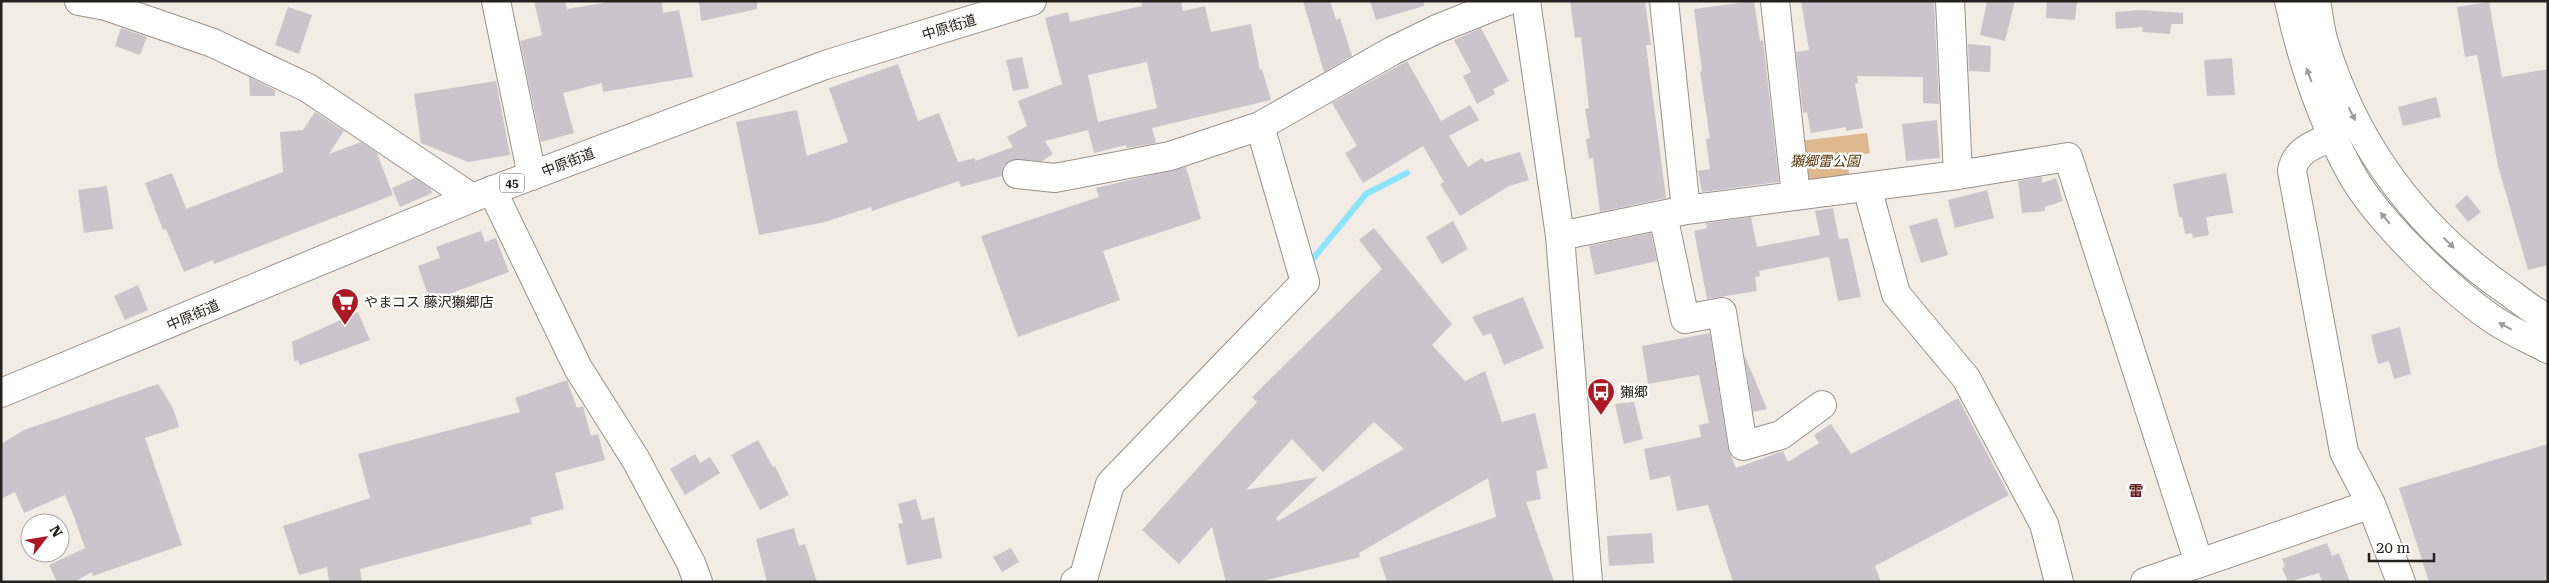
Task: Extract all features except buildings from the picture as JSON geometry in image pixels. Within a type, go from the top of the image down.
[{"type":"street","points":[[79,1],[106,6],[212,44],[308,88],[482,194],[578,368],[636,460],[691,563],[698,582]]},
{"type":"street","points":[[496,1],[532,176]]},
{"type":"street","name":"中原街道","points":[[1,393],[482,194],[826,64],[1032,1]]},
{"type":"street","points":[[1017,174],[1055,178],[1170,156],[1260,126],[1392,50],[1437,29],[1507,1]]},
{"type":"street","points":[[1526,1],[1560,236],[1588,582]]},
{"type":"street","points":[[1664,1],[1674,212],[1685,319],[1722,312],[1743,446],[1781,434],[1822,405]]},
{"type":"street","points":[[1775,1],[1796,196]]},
{"type":"street","points":[[1950,1],[1958,175]]},
{"type":"street","points":[[2289,1],[2300,52],[2333,136],[2353,176],[2385,219],[2438,274],[2492,319],[2548,349]]},
{"type":"street","points":[[2316,1],[2324,44],[2345,101],[2364,137],[2401,195],[2475,269],[2548,319]]},
{"type":"street","points":[[1075,582],[1084,576],[1110,484],[1305,282],[1260,126]]},
{"type":"street","points":[[2333,136],[2308,148],[2294,163],[2292,171],[2344,452],[2371,504],[2401,582]]},
{"type":"street","points":[[1560,236],[1674,212],[1958,175],[2068,157],[2199,563]]},
{"type":"street","points":[[1867,187],[1896,294],[1966,378],[2044,524],[2059,582]]},
{"type":"street","points":[[2146,582],[2371,504]]},
{"type":"green space","name":"獺郷雷公園","points":[[1867,133],[1870,153],[1847,157],[1850,182],[1813,187],[1804,178],[1799,141]]},
{"type":"waterway","points":[[1308,265],[1366,194],[1407,173]]},
{"type":"place","name":"やまコス 藤沢獺郷店","points":[[345,326]]},
{"type":"place","name":"獺郷","points":[[1601,416]]},
{"type":"district","name":"雷","points":[[2136,491]]}]
